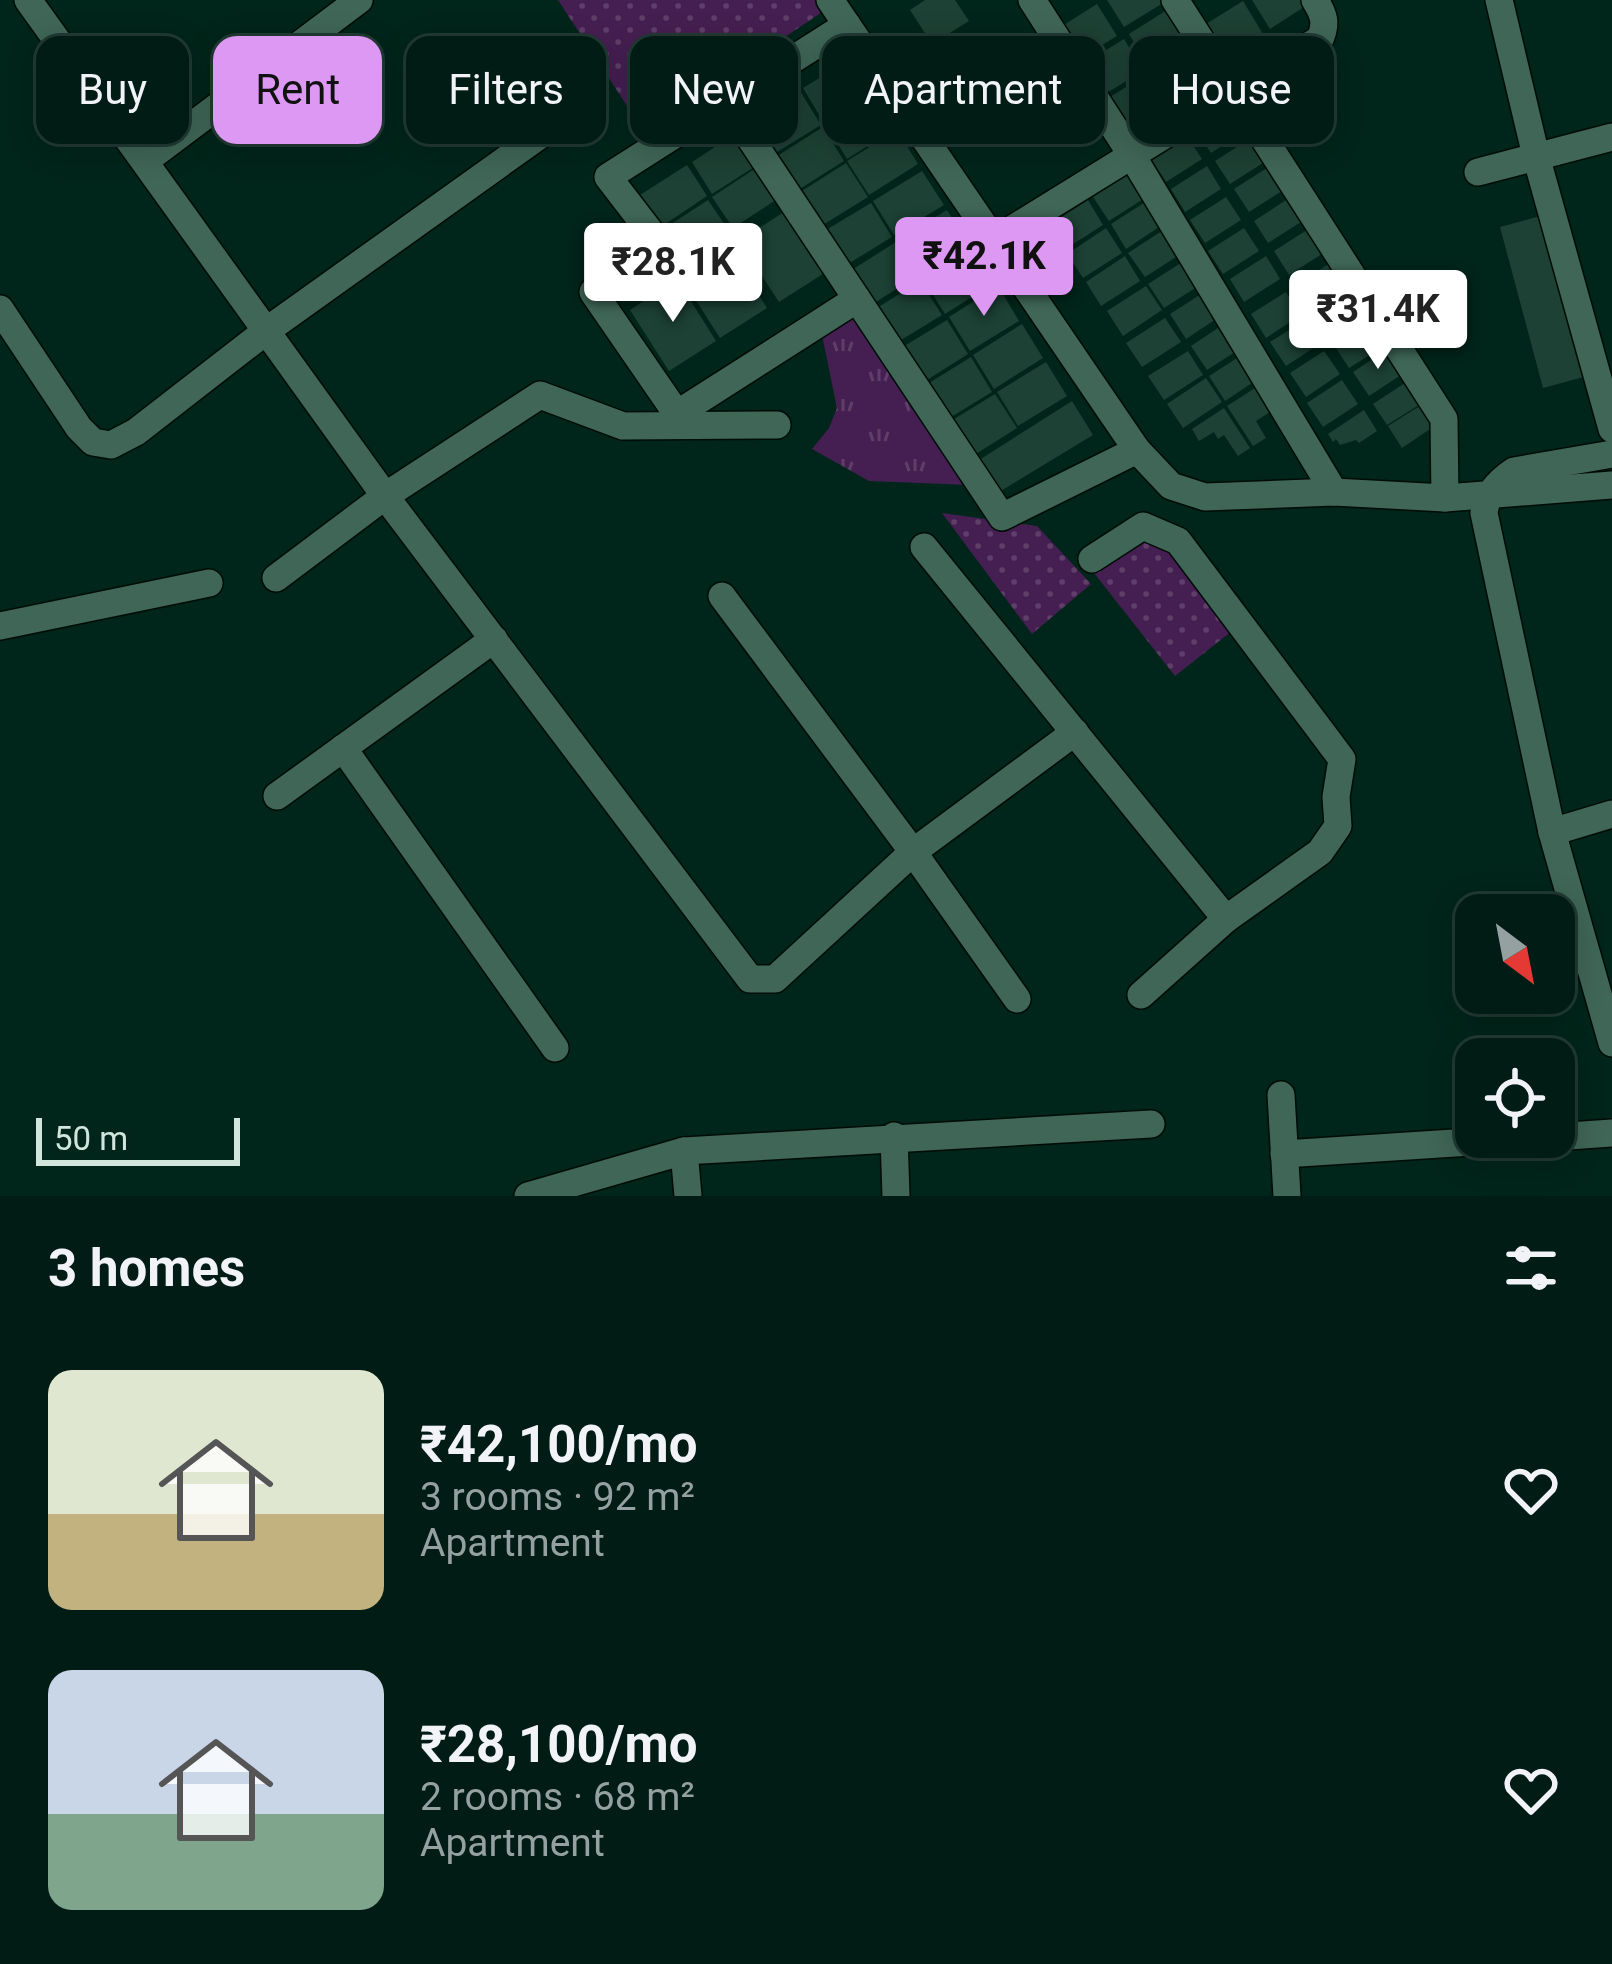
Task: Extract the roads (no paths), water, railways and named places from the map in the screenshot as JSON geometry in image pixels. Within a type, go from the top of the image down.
[{"type":"street","points":[[28,0],[385,496],[750,979],[775,979],[914,852],[1075,732]]},
{"type":"street","points":[[145,160],[359,0]]},
{"type":"street","points":[[830,0],[1137,450],[1171,486],[1205,497],[1334,492],[1445,498],[1612,484]]},
{"type":"street","points":[[1033,0],[1334,492]]},
{"type":"street","points":[[1174,0],[1197,36]]},
{"type":"street","points":[[1315,0],[1323,14],[1321,36]]},
{"type":"street","points":[[1499,0],[1536,156],[1612,429]]},
{"type":"street","points":[[798,57],[848,26]]},
{"type":"street","points":[[1478,172],[1612,137]]},
{"type":"street","points":[[0,309],[80,428],[94,442],[111,445],[136,432],[266,331],[528,144]]},
{"type":"street","points":[[660,144],[608,177],[658,242],[593,292],[676,414],[857,299]]},
{"type":"street","points":[[754,144],[1003,517],[1137,450]]},
{"type":"street","points":[[993,241],[1148,144]]},
{"type":"street","points":[[1267,144],[1444,419],[1445,498]]},
{"type":"street","points":[[277,578],[385,496],[540,395],[623,426],[777,425]]},
{"type":"street","points":[[1612,454],[1530,466],[1501,479],[1486,500],[1485,524],[1552,832],[1612,1043]]},
{"type":"street","points":[[1092,559],[1143,526],[1178,542],[1342,759],[1336,797],[1338,826],[1320,852],[1226,919],[1141,995]]},
{"type":"street","points":[[924,548],[1226,919]]},
{"type":"street","points":[[0,626],[208,583]]},
{"type":"street","points":[[722,596],[914,852],[1017,999]]},
{"type":"street","points":[[277,796],[494,639]]},
{"type":"street","points":[[343,748],[555,1048]]},
{"type":"street","points":[[1552,832],[1612,814]]},
{"type":"street","points":[[1281,1095],[1287,1196]]},
{"type":"street","points":[[528,1196],[684,1151],[1150,1124]]},
{"type":"street","points":[[1575,1135],[1612,1133]]},
{"type":"street","points":[[894,1136],[896,1196]]},
{"type":"street","points":[[1284,1154],[1455,1143]]},
{"type":"street","points":[[684,1151],[688,1196]]}]
